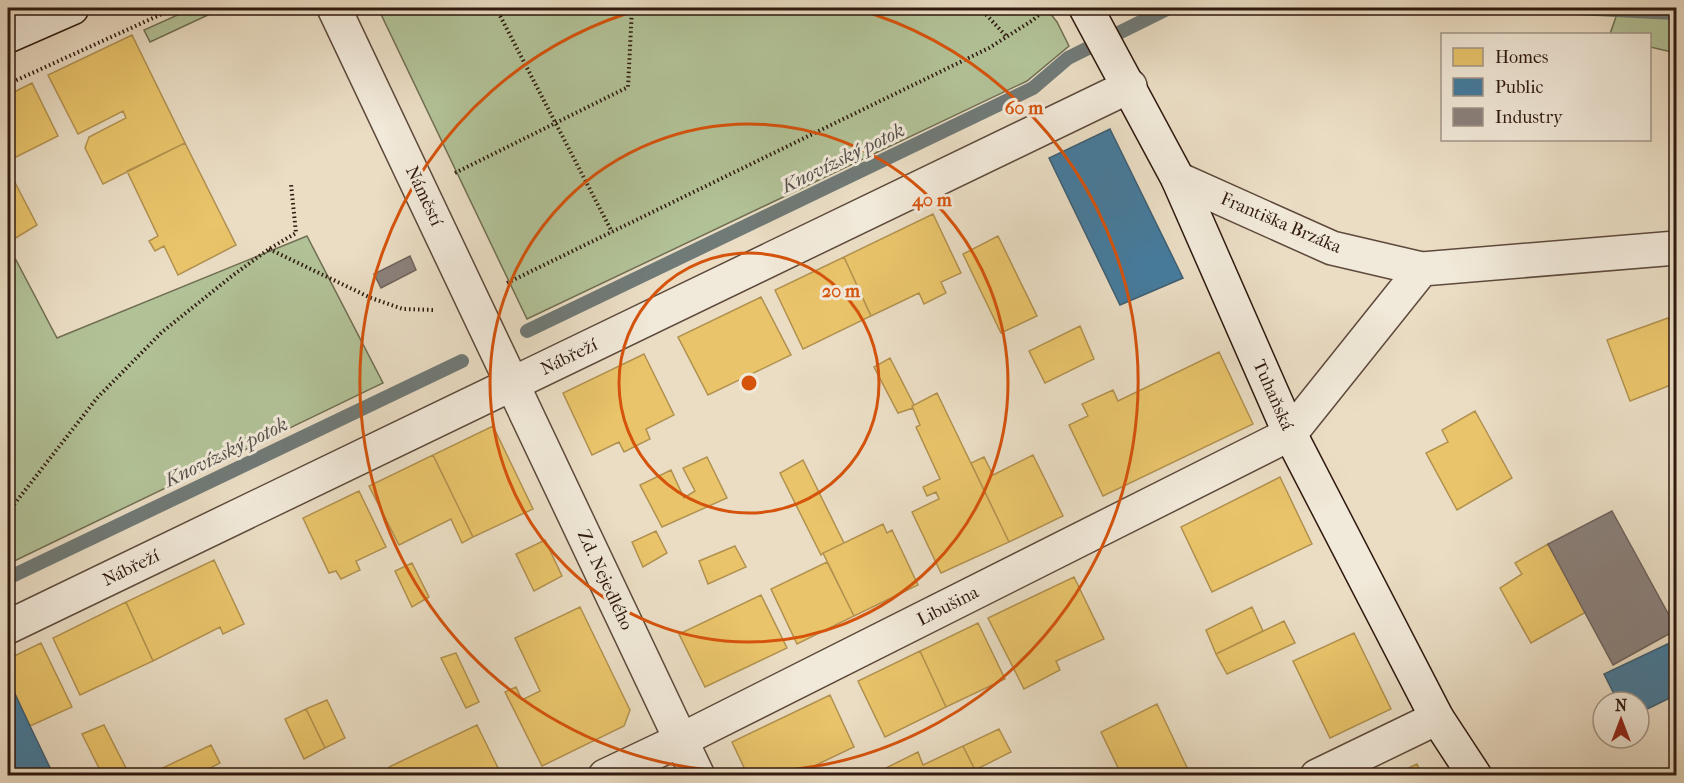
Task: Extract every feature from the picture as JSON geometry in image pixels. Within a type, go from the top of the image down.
[{"type":"street","points":[[8,36],[72,8]]},
{"type":"street","name":"Náměstí","points":[[334,8],[513,384]]},
{"type":"street","name":"Tuhaňská","points":[[1087,9],[1178,179],[1290,434],[1437,718],[1474,776]]},
{"type":"street","name":"Nábřeží","points":[[8,627],[513,384],[1125,77]]},
{"type":"street","name":"Františka Brzáka","points":[[1178,179],[1332,248],[1422,269],[1677,248]]},
{"type":"street","points":[[1290,434],[1422,269]]},
{"type":"street","name":"Zd. Nejedlého","points":[[513,384],[698,776]]},
{"type":"street","name":"Libušina","points":[[605,776],[1290,434]]},
{"type":"street","points":[[1317,776],[1437,718]]},
{"type":"path","points":[[8,84],[175,8]]},
{"type":"path","points":[[496,8],[612,232]]},
{"type":"path","points":[[454,174],[628,87],[632,8]]},
{"type":"path","points":[[980,8],[1007,37]]},
{"type":"path","points":[[269,249],[371,298],[403,309],[436,310],[506,284],[989,48],[1048,8]]},
{"type":"path","points":[[8,511],[97,398],[162,332],[269,249],[296,233],[291,184]]},
{"type":"green space","points":[[193,8],[223,8],[150,42],[144,30]]},
{"type":"green space","points":[[378,8],[1046,8],[1057,22],[1069,46],[1027,81],[527,319]]},
{"type":"green space","points":[[1619,8],[1676,8],[1676,53],[1651,47],[1651,33],[1610,33]]},
{"type":"green space","points":[[307,236],[383,383],[8,564],[8,265],[16,260],[57,338]]},
{"type":"building: Homes","points":[[132,35],[185,143],[103,184],[85,148],[89,137],[126,118],[123,111],[78,134],[48,75]]},
{"type":"building: Homes","points":[[32,83],[58,136],[8,161],[8,95]]},
{"type":"building: Homes","points":[[185,143],[236,245],[178,275],[164,246],[155,251],[149,241],[158,236],[127,171]]},
{"type":"building: Homes","points":[[8,169],[37,225],[9,242],[8,239]]},
{"type":"building: Homes","points":[[933,214],[961,273],[941,282],[946,293],[924,304],[919,293],[871,316],[844,257]]},
{"type":"building: Homes","points":[[998,236],[1037,316],[1001,333],[963,254]]},
{"type":"building: Homes","points":[[844,257],[871,316],[803,349],[775,290]]},
{"type":"building: Homes","points":[[761,297],[791,355],[708,395],[678,337]]},
{"type":"building: Homes","points":[[1668,318],[1676,339],[1676,383],[1630,401],[1607,340]]},
{"type":"building: Homes","points":[[1080,326],[1094,359],[1045,383],[1029,351]]},
{"type":"building: Homes","points":[[1219,352],[1253,424],[1103,496],[1069,425],[1088,416],[1082,404],[1113,390],[1118,401]]},
{"type":"building: Homes","points":[[644,354],[674,415],[646,429],[650,439],[624,452],[619,442],[592,455],[563,393]]},
{"type":"building: Homes","points":[[890,358],[914,405],[913,408],[898,413],[874,367]]},
{"type":"building: Homes","points":[[937,393],[1009,542],[941,573],[912,512],[939,499],[936,492],[927,496],[923,487],[940,479],[916,427],[920,425],[912,406]]},
{"type":"building: Homes","points":[[1475,411],[1512,478],[1457,510],[1426,453],[1448,442],[1442,430]]},
{"type":"building: Homes","points":[[493,426],[533,509],[473,537],[433,455]]},
{"type":"building: Homes","points":[[433,455],[473,537],[462,543],[451,519],[399,545],[369,486]]},
{"type":"building: Homes","points":[[1033,455],[1063,516],[1009,542],[971,463],[984,457],[993,475]]},
{"type":"building: Homes","points":[[707,457],[727,498],[662,527],[640,485],[671,470],[684,498],[695,491],[683,468]]},
{"type":"building: Homes","points":[[803,460],[844,543],[821,555],[780,473]]},
{"type":"building: Homes","points":[[1280,477],[1312,544],[1212,592],[1181,527]]},
{"type":"building: Homes","points":[[359,491],[386,547],[356,561],[360,570],[341,579],[336,571],[329,573],[303,518]]},
{"type":"building: Homes","points":[[883,524],[887,533],[892,530],[918,585],[854,616],[823,553]]},
{"type":"building: Homes","points":[[656,531],[667,553],[643,567],[632,542]]},
{"type":"building: Homes","points":[[545,540],[562,576],[534,591],[516,554]]},
{"type":"building: Homes","points":[[1548,544],[1586,612],[1531,643],[1500,588],[1522,574],[1515,563]]},
{"type":"building: Homes","points":[[735,546],[746,567],[708,584],[699,561]]},
{"type":"building: Homes","points":[[214,560],[244,624],[223,634],[220,627],[153,661],[126,602]]},
{"type":"building: Homes","points":[[827,562],[854,616],[797,644],[771,589]]},
{"type":"building: Homes","points":[[412,563],[429,597],[412,607],[395,571]]},
{"type":"building: Homes","points":[[1074,577],[1104,639],[1056,661],[1060,670],[1024,689],[988,618]]},
{"type":"building: Homes","points":[[761,595],[787,648],[705,687],[679,634]]},
{"type":"building: Homes","points":[[126,602],[153,661],[80,695],[53,638]]},
{"type":"building: Homes","points":[[580,607],[630,710],[624,726],[542,766],[505,692],[516,687],[522,700],[540,691],[515,638]]},
{"type":"building: Homes","points":[[1252,607],[1263,631],[1216,654],[1206,630]]},
{"type":"building: Homes","points":[[1284,621],[1295,643],[1227,674],[1216,654]]},
{"type":"building: Homes","points":[[978,623],[1005,679],[946,707],[920,651]]},
{"type":"building: Homes","points":[[1354,633],[1391,709],[1330,738],[1293,661]]},
{"type":"building: Homes","points":[[41,643],[72,707],[30,726],[8,679],[8,659]]},
{"type":"building: Homes","points":[[920,651],[946,707],[885,737],[858,681]]},
{"type":"building: Homes","points":[[456,653],[479,702],[466,708],[441,658]]},
{"type":"building: Homes","points":[[830,695],[854,747],[814,766],[819,776],[748,776],[732,742]]},
{"type":"building: Homes","points":[[327,700],[345,738],[325,748],[306,709]]},
{"type":"building: Homes","points":[[1157,704],[1191,776],[1122,776],[1101,732]]},
{"type":"building: Homes","points":[[306,709],[325,748],[304,759],[285,719]]},
{"type":"building: Homes","points":[[104,725],[130,776],[103,776],[82,734]]},
{"type":"building: Homes","points":[[477,725],[502,776],[393,776],[389,767]]},
{"type":"building: Homes","points":[[999,729],[1011,752],[975,770],[963,746]]},
{"type":"building: Homes","points":[[211,745],[220,763],[195,776],[151,776],[150,774]]},
{"type":"building: Homes","points":[[963,746],[975,770],[964,776],[887,776],[884,769],[918,752],[923,765]]},
{"type":"building: Homes","points":[[1417,764],[1423,776],[1392,776]]},
{"type":"building: Public","points":[[1110,129],[1183,278],[1120,305],[1049,158]]},
{"type":"building: Public","points":[[1676,640],[1676,695],[1651,707],[1651,690],[1612,690],[1604,674]]},
{"type":"building: Public","points":[[8,679],[30,726],[54,776],[8,776]]},
{"type":"building: Industry","points":[[410,256],[416,270],[381,288],[374,274]]},
{"type":"building: Industry","points":[[1612,511],[1676,628],[1613,665],[1548,544]]},
{"type":"waterway","name":"Knovízský potok","points":[[527,331],[1033,88],[1068,58],[1169,8]]},
{"type":"waterway","name":"Knovízský potok","points":[[1576,8],[1676,13]]},
{"type":"waterway","name":"Knovízský potok","points":[[8,578],[462,361]]}]
